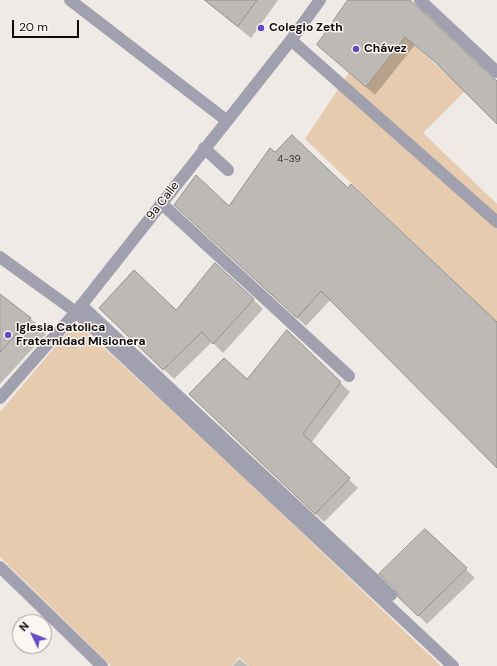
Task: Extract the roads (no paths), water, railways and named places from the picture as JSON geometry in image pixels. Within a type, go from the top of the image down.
[{"type":"street","points":[[70,0],[226,120]]},
{"type":"street","name":"9a Calle","points":[[0,398],[79,308],[226,120],[291,40],[320,0]]},
{"type":"street","points":[[420,0],[497,72]]},
{"type":"street","points":[[291,40],[497,222]]},
{"type":"street","points":[[204,148],[228,170]]},
{"type":"street","points":[[161,203],[349,376]]},
{"type":"street","points":[[0,257],[79,308],[391,595]]},
{"type":"street","points":[[79,308],[453,666]]},
{"type":"street","points":[[0,566],[102,666]]},
{"type":"place","name":"Colegio Zeth","points":[[261,28]]},
{"type":"place","name":"Chávez","points":[[356,49]]},
{"type":"place","name":"Iglesia Catolica Fraternidad Misionera","points":[[8,335]]}]
